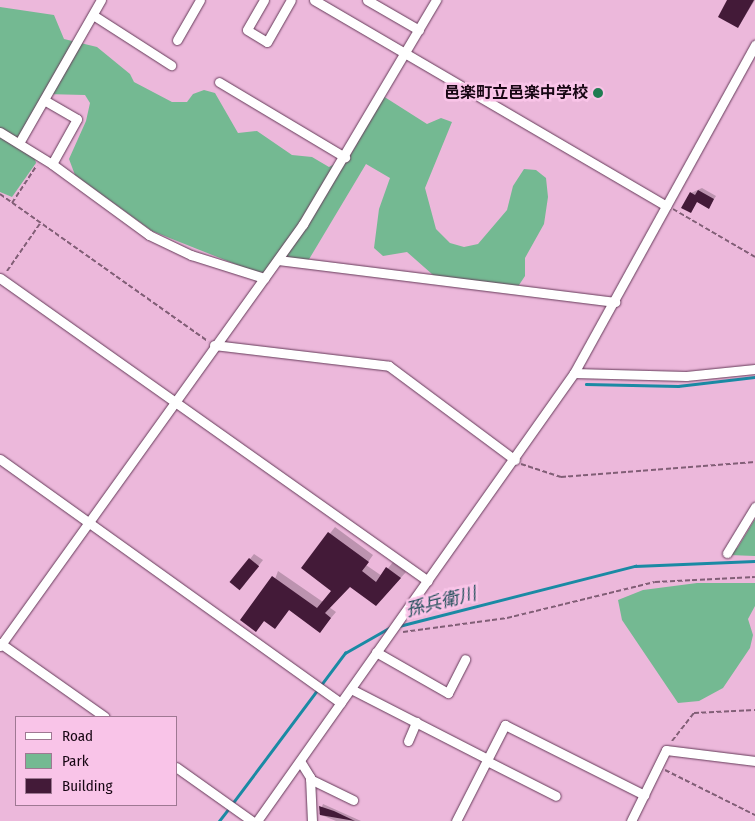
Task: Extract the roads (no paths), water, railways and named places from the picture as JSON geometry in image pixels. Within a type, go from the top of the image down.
[{"type":"street","points":[[19,143],[101,0]]},
{"type":"street","points":[[178,40],[200,0]]},
{"type":"street","points":[[264,0],[248,30],[267,42],[291,0]]},
{"type":"street","points":[[314,0],[666,206]]},
{"type":"street","points":[[367,0],[419,30]]},
{"type":"street","points":[[104,716],[0,644],[173,402],[278,260],[346,157],[436,0]]},
{"type":"street","points":[[93,15],[171,66]]},
{"type":"street","points":[[257,821],[515,460],[574,373],[615,302],[755,45]]},
{"type":"street","points":[[219,82],[346,157]]},
{"type":"street","points":[[44,100],[77,119],[52,164]]},
{"type":"street","points":[[0,132],[52,164],[149,234],[191,255],[264,278]]},
{"type":"street","points":[[278,260],[615,302]]},
{"type":"street","points":[[1,279],[428,581]]},
{"type":"street","points":[[214,346],[389,366],[515,460]]},
{"type":"street","points":[[574,373],[686,376],[755,369]]},
{"type":"street","points":[[0,460],[341,703]]},
{"type":"street","points":[[727,552],[755,507]]},
{"type":"street","points":[[376,652],[448,693],[465,660]]},
{"type":"street","points":[[351,689],[556,796]]},
{"type":"street","points":[[408,741],[416,722]]},
{"type":"street","points":[[456,821],[505,725],[644,795]]},
{"type":"street","points":[[631,821],[666,750],[755,761]]},
{"type":"street","points":[[300,761],[310,779],[312,821]]},
{"type":"street","points":[[178,769],[252,821]]},
{"type":"street","points":[[310,779],[354,800]]},
{"type":"waterway","points":[[586,384],[678,386],[755,377]]},
{"type":"waterway","name":"孫兵衛川","points":[[399,626],[635,566],[755,561]]},
{"type":"waterway","name":"孫兵衛川","points":[[232,804],[345,653],[389,628]]},
{"type":"waterway","name":"孫兵衛川","points":[[219,821],[229,808]]},
{"type":"place","name":"邑楽町立邑楽中学校","points":[[598,93]]}]
